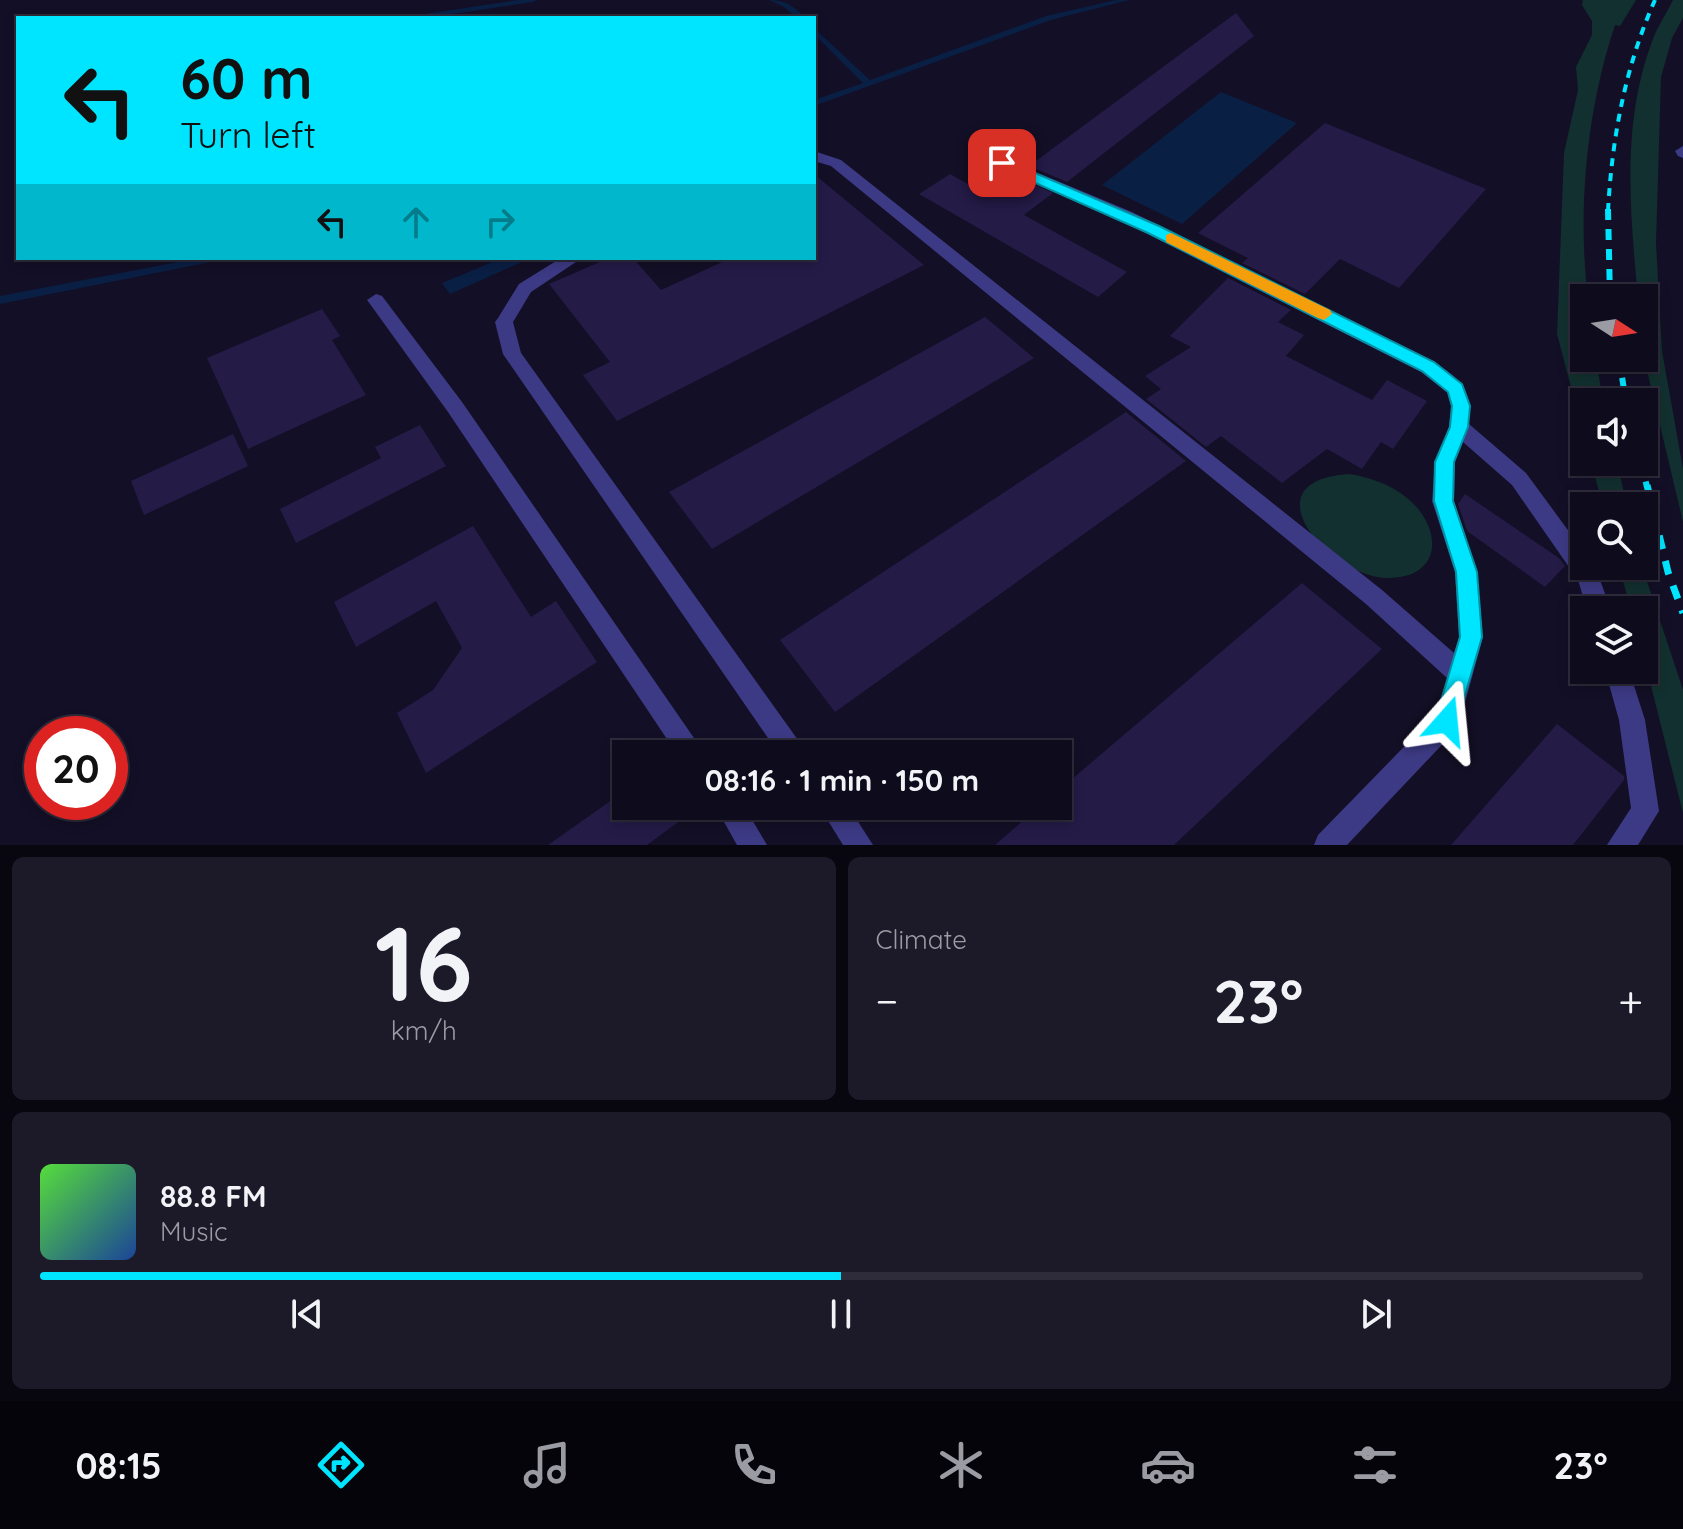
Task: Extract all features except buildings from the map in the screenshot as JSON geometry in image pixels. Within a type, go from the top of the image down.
[{"type":"street","points":[[816,157],[836,163],[1362,587],[1462,675]]},
{"type":"street","points":[[1002,163],[1126,216],[1428,367],[1456,388],[1461,406],[1459,427],[1445,462],[1443,501],[1466,572],[1471,637],[1462,675],[1447,721],[1328,845]]},
{"type":"street","points":[[570,260],[525,288],[504,322],[512,354],[785,740]]},
{"type":"street","points":[[376,300],[455,407],[682,740]]},
{"type":"street","points":[[1459,427],[1519,479],[1588,576],[1594,596]]},
{"type":"street","points":[[1621,684],[1632,720],[1645,811],[1621,845]]},
{"type":"street","points":[[737,820],[753,845]]},
{"type":"street","points":[[842,820],[859,845]]},
{"type":"green space","points":[[1583,0],[1636,0],[1620,26],[1615,25],[1597,91],[1584,195],[1587,284],[1570,284],[1570,372],[1598,372],[1601,388],[1571,388],[1557,334],[1564,153],[1578,90],[1576,67],[1592,35],[1592,21],[1582,5]]},
{"type":"green space","points":[[1673,0],[1683,0],[1683,18],[1672,38],[1661,77],[1656,243],[1662,351],[1683,469],[1683,522],[1658,417],[1658,388],[1651,388],[1647,372],[1658,372],[1658,284],[1637,284],[1632,233],[1630,167],[1636,102],[1657,29]]},
{"type":"green space","points":[[1350,474],[1387,485],[1419,509],[1427,522],[1432,548],[1428,560],[1420,569],[1390,578],[1367,574],[1344,563],[1324,548],[1308,529],[1300,510],[1303,493],[1319,480]]},
{"type":"green space","points":[[1595,476],[1620,476],[1624,492],[1599,492]]},
{"type":"green space","points":[[1623,580],[1647,580],[1652,596],[1627,596]]},
{"type":"green space","points":[[1658,614],[1683,690],[1683,813],[1651,684],[1658,684]]},
{"type":"water","points":[[1221,92],[1297,123],[1182,224],[1102,185]]},
{"type":"water","points":[[497,260],[522,262],[450,294],[442,283]]},
{"type":"waterway","points":[[425,16],[533,0]]},
{"type":"waterway","points":[[773,0],[787,5],[799,16]]},
{"type":"waterway","points":[[816,102],[1049,18],[1125,0]]},
{"type":"waterway","points":[[816,32],[867,82]]},
{"type":"waterway","points":[[0,300],[206,260]]},
{"type":"railway","points":[[1608,211],[1622,103],[1636,51],[1655,0]]},
{"type":"railway","points":[[1608,211],[1610,284]]},
{"type":"railway","points":[[1621,372],[1624,388]]},
{"type":"railway","points":[[1644,476],[1647,487]]},
{"type":"railway","points":[[1647,485],[1668,572],[1683,613]]},
{"type":"slow traffic","points":[[1171,238],[1324,314]]},
{"type":"route","points":[[1002,163],[1153,229],[1428,367],[1456,388],[1461,406],[1459,427],[1445,462],[1443,501],[1466,572],[1471,637],[1447,721]]}]
